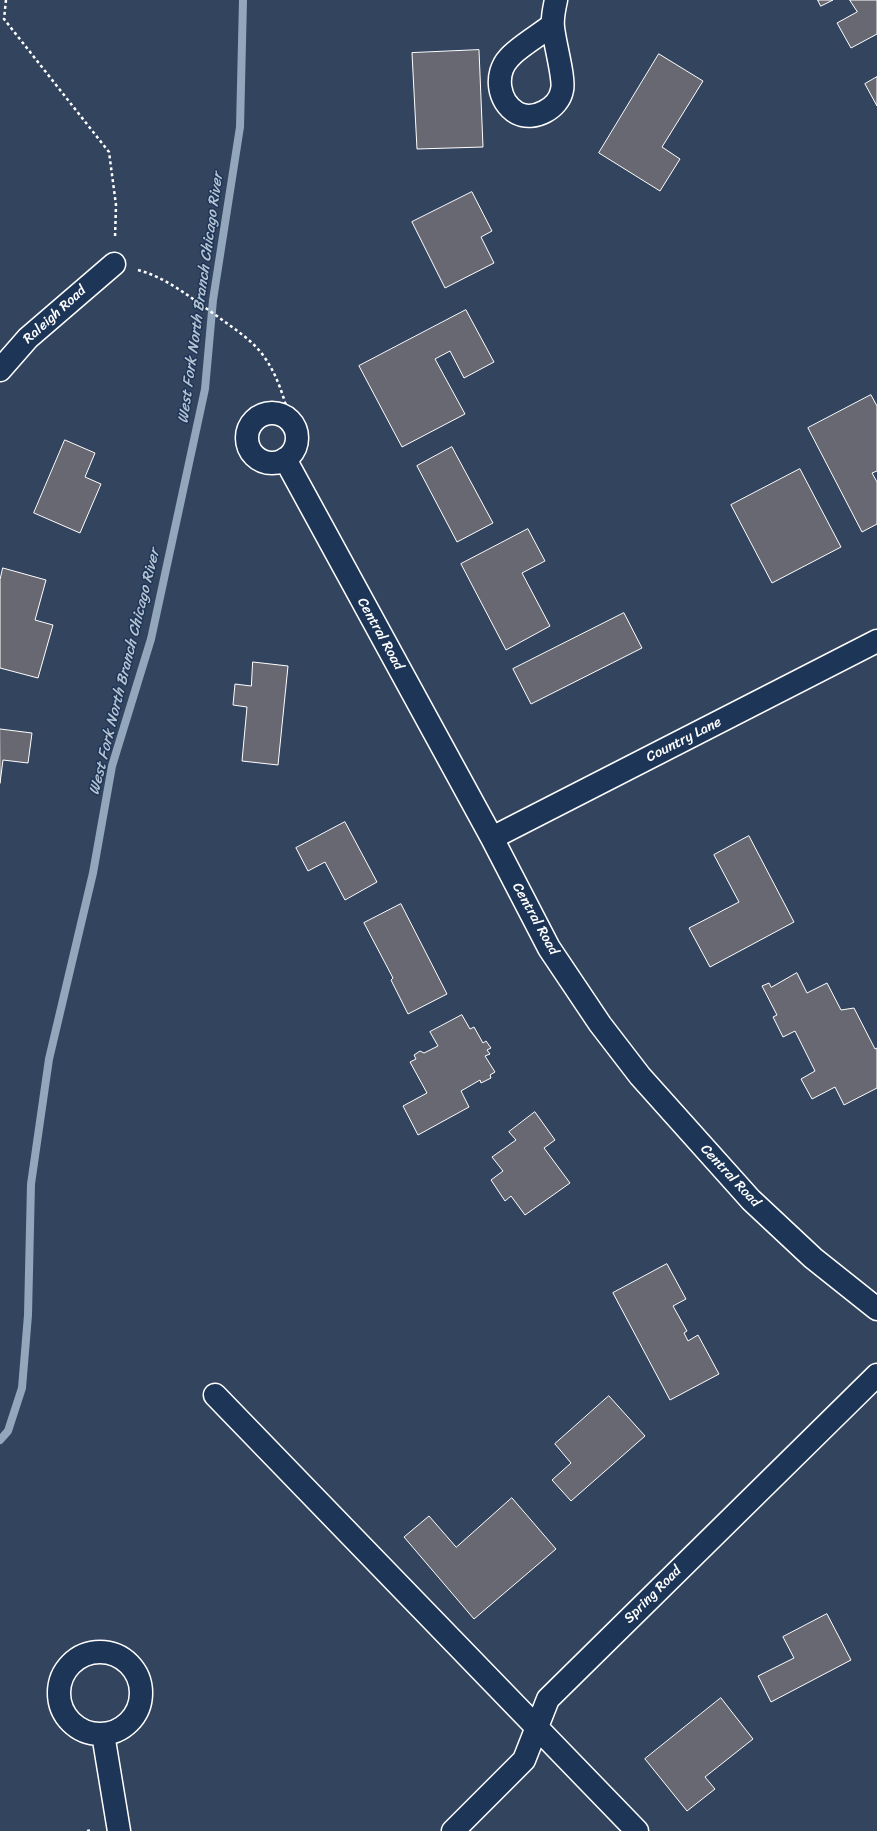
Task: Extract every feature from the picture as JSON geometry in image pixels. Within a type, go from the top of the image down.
[{"type":"street","points":[[552,25],[556,0]]},
{"type":"street","name":"Raleigh Road","points":[[0,370],[28,338],[114,264]]},
{"type":"street","points":[[274,413],[282,415],[290,420],[297,433],[297,441],[291,455],[285,460],[277,463],[268,463],[253,455],[248,448],[247,439],[252,423],[258,417],[265,414],[274,413]]},
{"type":"street","name":"Central Road","points":[[285,460],[492,838],[549,948],[600,1024],[640,1076],[750,1200],[813,1258],[877,1309]]},
{"type":"street","name":"Country Lane","points":[[492,838],[877,641]]},
{"type":"street","name":"Spring Road","points":[[453,1831],[524,1760],[548,1699],[877,1375]]},
{"type":"street","points":[[215,1395],[637,1831]]},
{"type":"street","points":[[103,1734],[120,1831]]},
{"type":"path","points":[[6,0],[4,19],[109,152],[116,205],[114,264],[149,273],[178,288],[251,340],[265,357],[279,382],[290,420]]},
{"type":"building","points":[[818,0],[833,0],[821,6]]},
{"type":"building","points":[[850,0],[877,0],[877,34],[851,48],[837,23],[857,12]]},
{"type":"building","points":[[479,50],[483,147],[417,149],[412,53]]},
{"type":"building","points":[[659,54],[703,81],[662,147],[680,159],[660,191],[599,153]]},
{"type":"building","points":[[877,77],[877,106],[865,84]]},
{"type":"building","points":[[472,192],[492,231],[481,237],[494,263],[445,288],[412,222]]},
{"type":"building","points":[[466,310],[494,362],[464,378],[450,351],[435,359],[465,414],[402,447],[359,366]]},
{"type":"building","points":[[871,395],[877,406],[877,471],[872,473],[877,482],[877,524],[862,532],[808,428]]},
{"type":"building","points":[[65,440],[95,453],[85,477],[101,484],[80,533],[34,513]]},
{"type":"building","points":[[452,447],[493,523],[457,542],[417,466]]},
{"type":"building","points":[[800,469],[841,547],[772,583],[731,505]]},
{"type":"building","points":[[528,529],[545,561],[522,573],[550,626],[506,650],[461,564]]},
{"type":"building","points":[[3,568],[46,580],[35,620],[53,625],[38,678],[0,668],[0,580]]},
{"type":"building","points":[[624,613],[642,648],[531,704],[513,669]]},
{"type":"building","points":[[253,662],[288,666],[278,765],[242,761],[247,707],[233,705],[235,684],[251,686]]},
{"type":"building","points":[[0,729],[32,733],[28,763],[3,760],[0,783]]},
{"type":"building","points":[[345,822],[377,882],[345,900],[325,862],[308,871],[296,848]]},
{"type":"building","points":[[749,836],[794,922],[710,967],[689,928],[739,902],[714,855]]},
{"type":"building","points":[[401,904],[447,994],[408,1014],[391,980],[393,978],[364,923]]},
{"type":"building","points":[[797,973],[807,993],[827,983],[841,1010],[854,1008],[875,1049],[877,1048],[877,1088],[844,1105],[835,1087],[812,1099],[801,1079],[815,1071],[795,1031],[783,1037],[773,1017],[777,1015],[762,986],[769,983],[771,987]]},
{"type":"building","points":[[462,1015],[470,1029],[474,1027],[483,1043],[486,1041],[491,1048],[487,1050],[490,1054],[485,1056],[495,1072],[490,1075],[491,1078],[481,1083],[480,1080],[461,1091],[469,1107],[418,1135],[403,1106],[427,1093],[410,1062],[416,1059],[414,1055],[420,1051],[424,1053],[438,1046],[430,1032]]},
{"type":"building","points":[[535,1112],[555,1140],[544,1148],[570,1183],[525,1215],[511,1196],[505,1201],[491,1180],[503,1171],[492,1157],[516,1140],[509,1132]]},
{"type":"building","points":[[667,1264],[686,1299],[673,1306],[687,1331],[684,1333],[688,1341],[698,1335],[719,1374],[670,1400],[613,1293]]},
{"type":"building","points":[[609,1396],[645,1436],[571,1501],[552,1480],[571,1463],[555,1444]]},
{"type":"building","points":[[512,1498],[556,1549],[474,1619],[404,1537],[429,1516],[456,1547]]},
{"type":"building","points":[[827,1614],[851,1660],[771,1702],[758,1676],[794,1658],[783,1637]]},
{"type":"building","points":[[721,1698],[753,1739],[705,1777],[715,1789],[687,1811],[645,1759]]},
{"type":"waterway","name":"West Fork North Branch Chicago River","points":[[0,1440],[8,1431],[22,1388],[28,1315],[31,1184],[49,1059],[93,873],[112,766],[151,639],[205,389],[213,300],[240,127],[243,0]]}]
